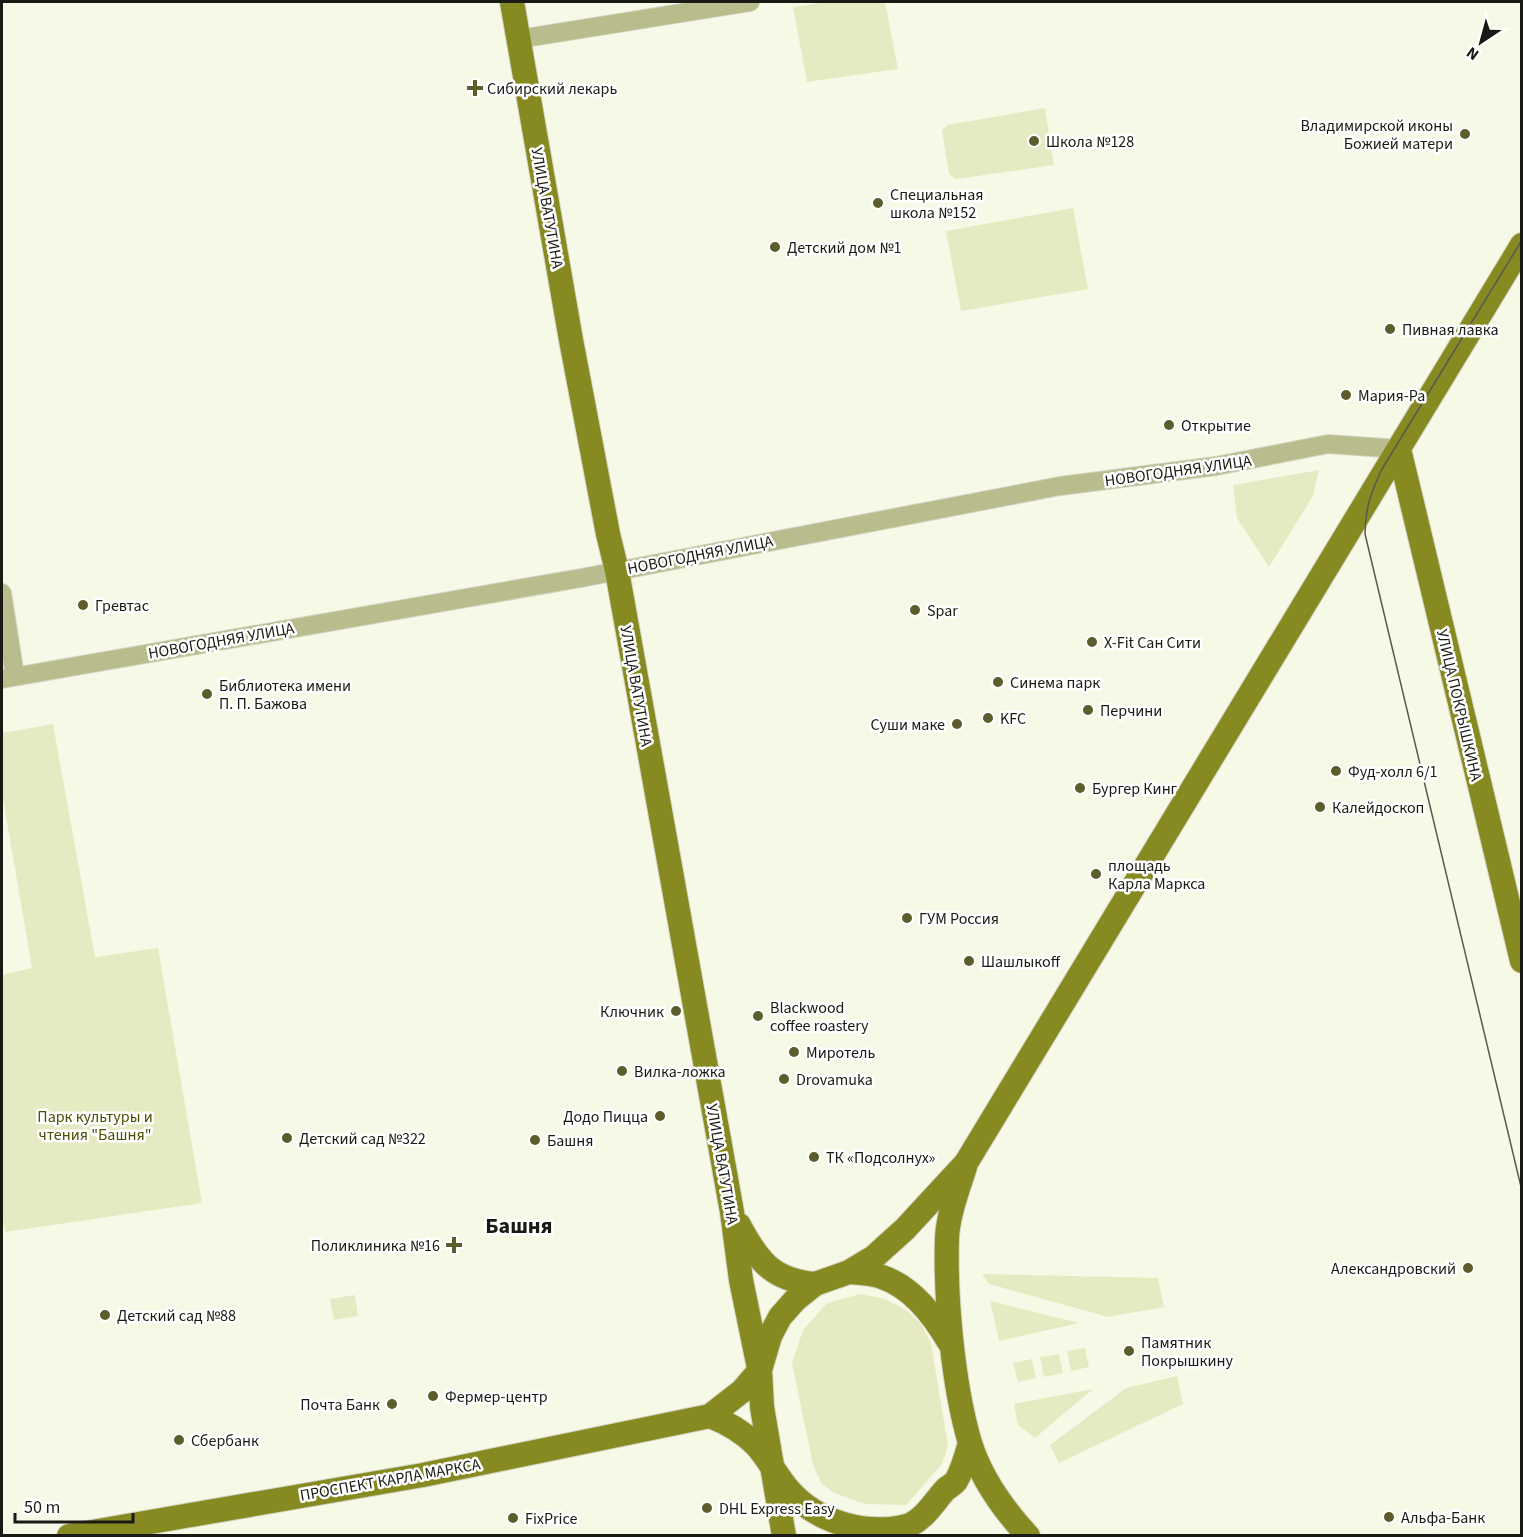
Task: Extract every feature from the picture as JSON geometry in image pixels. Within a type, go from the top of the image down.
[{"type":"main road","name":"УЛИЦА ВАТУТИНА","points":[[513,2],[571,340],[608,534],[618,571],[732,1212],[741,1280],[760,1370]]},
{"type":"main road","points":[[784,1536],[762,1407],[760,1370],[770,1336],[780,1317],[815,1284],[849,1272],[874,1257],[905,1229],[966,1163],[1521,245]]},
{"type":"main road","name":"УЛИЦА ПОКРЫШКИНА","points":[[1399,449],[1521,961]]},
{"type":"main road","points":[[966,1163],[947,1236],[951,1346],[970,1443],[1004,1509],[1028,1536]]},
{"type":"main road","points":[[732,1212],[753,1250],[765,1265],[780,1276],[797,1282],[815,1284]]},
{"type":"main road","points":[[849,1272],[880,1276],[894,1282],[933,1315],[951,1346]]},
{"type":"main road","points":[[710,1416],[742,1391],[760,1370]]},
{"type":"main road","points":[[710,1416],[733,1425],[757,1446],[789,1490],[810,1509],[856,1534],[911,1532],[947,1488],[954,1483],[963,1466],[970,1443]]},
{"type":"main road","name":"ПРОСПЕКТ КАРЛА МАРКСА","points":[[69,1536],[423,1475],[710,1416]]},
{"type":"street","points":[[519,39],[750,2]]},
{"type":"street","name":"НОВОГОДНЯЯ УЛИЦА","points":[[8,678],[618,571],[998,497],[1216,466],[1328,444],[1399,449]]},
{"type":"street","points":[[2,593],[8,678]]},
{"type":"green space","points":[[828,2],[885,2],[898,69],[807,82],[793,7]]},
{"type":"green space","points":[[1045,108],[1054,165],[956,179],[949,174],[942,130],[948,125]]},
{"type":"green space","points":[[1073,208],[1088,289],[961,311],[946,231]]},
{"type":"green space","points":[[1319,470],[1313,496],[1269,567],[1237,518],[1233,485]]},
{"type":"green space","name":"Парк культуры и чтения \"Башня\"","points":[[53,724],[95,957],[158,948],[202,1203],[5,1232],[2,1215],[2,975],[32,968],[2,793],[2,733]]},
{"type":"green space","points":[[982,1274],[1158,1278],[1164,1307],[1108,1317],[989,1284]]},
{"type":"green space","points":[[861,1294],[885,1299],[906,1310],[921,1324],[931,1343],[948,1446],[942,1464],[906,1505],[865,1504],[834,1493],[821,1483],[813,1465],[792,1363],[803,1330],[827,1303]]},
{"type":"green space","points":[[355,1295],[358,1316],[334,1320],[330,1299]]},
{"type":"green space","points":[[990,1301],[1079,1323],[999,1341]]},
{"type":"green space","points":[[1085,1348],[1089,1367],[1071,1371],[1067,1351]]},
{"type":"green space","points":[[1059,1354],[1063,1373],[1044,1377],[1040,1357]]},
{"type":"green space","points":[[1032,1359],[1036,1378],[1018,1382],[1013,1363]]},
{"type":"green space","points":[[1177,1376],[1183,1404],[1059,1463],[1050,1445],[1126,1388]]},
{"type":"green space","points":[[1093,1389],[1035,1438],[1018,1425],[1014,1404]]},
{"type":"tram line","points":[[1522,240],[1382,469],[1369,501],[1365,534],[1522,1191]]},
{"type":"place","name":"Сибирский лекарь","points":[[475,88]]},
{"type":"place","name":"Владимирской иконы Божией матери","points":[[1465,134]]},
{"type":"place","name":"Школа №128","points":[[1034,141]]},
{"type":"place","name":"Специальная школа №152","points":[[878,203]]},
{"type":"place","name":"Детский дом №1","points":[[775,247]]},
{"type":"place","name":"Пивная лавка","points":[[1390,329]]},
{"type":"place","name":"Мария-Ра","points":[[1346,395]]},
{"type":"place","name":"Открытие","points":[[1169,425]]},
{"type":"place","name":"Гревтас","points":[[83,605]]},
{"type":"place","name":"Spar","points":[[915,610]]},
{"type":"place","name":"X-Fit Сан Сити","points":[[1092,642]]},
{"type":"place","name":"Синема парк","points":[[998,682]]},
{"type":"place","name":"Библиотека имени П. П. Бажова","points":[[207,694]]},
{"type":"place","name":"Перчини","points":[[1088,710]]},
{"type":"place","name":"KFC","points":[[988,718]]},
{"type":"place","name":"Суши маке","points":[[957,724]]},
{"type":"place","name":"Фуд-холл 6/1","points":[[1336,771]]},
{"type":"place","name":"Бургер Кинг","points":[[1080,788]]},
{"type":"place","name":"Калейдоскоп","points":[[1320,807]]},
{"type":"place","name":"площадь Карла Маркса","points":[[1096,874]]},
{"type":"place","name":"ГУМ Россия","points":[[907,918]]},
{"type":"place","name":"Шашлыкоff","points":[[969,961]]},
{"type":"place","name":"Ключник","points":[[676,1011]]},
{"type":"place","name":"Blackwood coffee roastery","points":[[758,1016]]},
{"type":"place","name":"Миротель","points":[[794,1052]]},
{"type":"place","name":"Вилка-ложка","points":[[622,1071]]},
{"type":"place","name":"Drovamuka","points":[[784,1079]]},
{"type":"place","name":"Додо Пицца","points":[[660,1116]]},
{"type":"place","name":"Детский сад №322","points":[[287,1138]]},
{"type":"place","name":"Башня","points":[[535,1140]]},
{"type":"place","name":"ТК «Подсолнух»","points":[[814,1157]]},
{"type":"place","name":"Поликлиника №16","points":[[454,1245]]},
{"type":"place","name":"Александровский","points":[[1468,1268]]},
{"type":"place","name":"Детский сад №88","points":[[105,1315]]},
{"type":"place","name":"Памятник Покрышкину","points":[[1129,1351]]},
{"type":"place","name":"Фермер-центр","points":[[433,1396]]},
{"type":"place","name":"Почта Банк","points":[[392,1404]]},
{"type":"place","name":"Сбербанк","points":[[179,1440]]},
{"type":"place","name":"DHL Express Easy","points":[[707,1508]]},
{"type":"place","name":"Альфа-Банк","points":[[1389,1517]]},
{"type":"place","name":"FixPrice","points":[[513,1518]]},
{"type":"district","name":"Башня","points":[[519,1225]]}]
